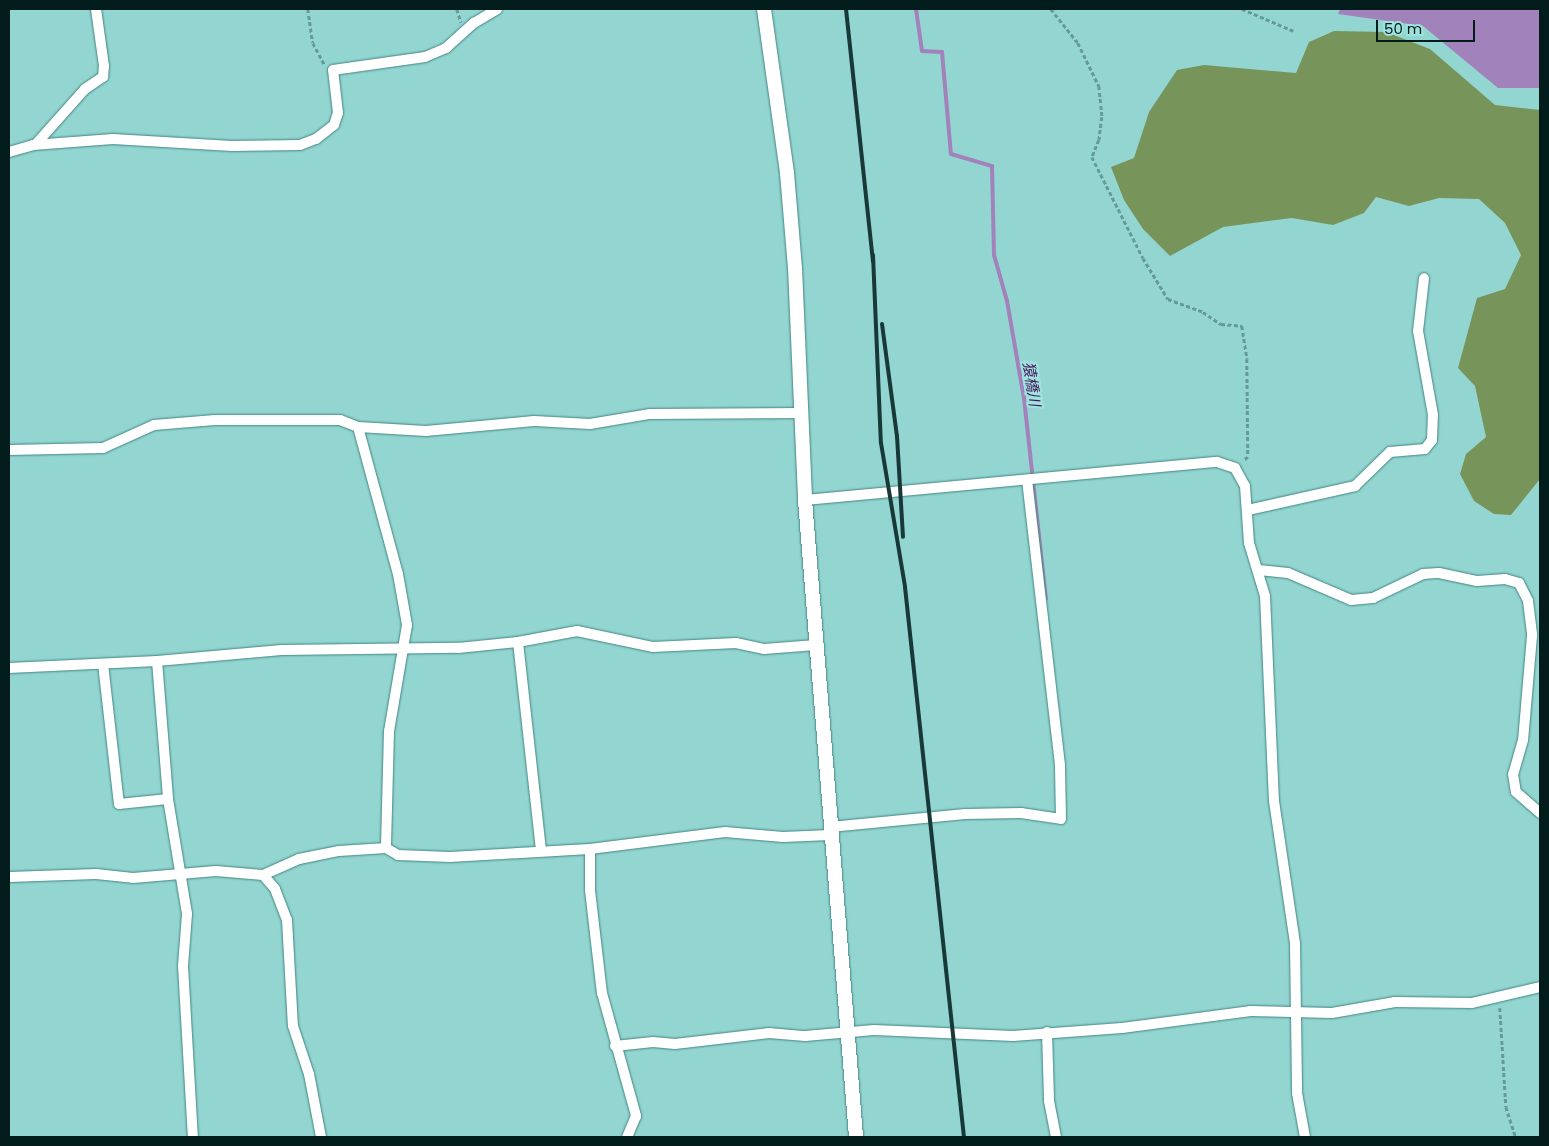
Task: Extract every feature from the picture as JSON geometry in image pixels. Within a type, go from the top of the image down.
[{"type":"street","points":[[36,144],[85,89],[103,77],[104,66],[96,9]]},
{"type":"street","points":[[9,152],[36,144],[113,139],[232,146],[300,145],[316,139],[334,125],[338,112],[333,70],[432,54],[446,48],[474,22],[497,9]]},
{"type":"street","points":[[764,9],[788,183],[805,500],[856,1137]]},
{"type":"street","points":[[1248,510],[1355,486],[1390,452],[1425,449],[1432,440],[1433,415],[1418,332],[1424,278]]},
{"type":"street","points":[[9,450],[103,448],[154,425],[214,420],[340,420],[358,427],[426,431],[534,421],[590,424],[650,414],[801,413]]},
{"type":"street","points":[[358,427],[404,603],[405,649],[389,731],[386,848]]},
{"type":"street","points":[[805,500],[1031,481],[1217,462],[1235,468],[1245,486],[1249,543],[1259,570],[1265,596],[1274,801],[1295,944],[1294,1014],[1297,1093],[1305,1137]]},
{"type":"street","points":[[9,877],[178,875],[216,871],[263,875],[307,858],[339,851],[386,848],[398,854],[419,857],[590,849],[725,832],[783,837],[965,814],[1021,812],[1061,819],[1060,765],[1031,481]]},
{"type":"street","points":[[1259,570],[1288,572],[1351,600],[1373,598],[1423,574],[1440,573],[1477,581],[1505,579],[1519,583],[1528,601],[1532,636],[1523,740],[1514,774],[1516,792],[1540,812]]},
{"type":"street","points":[[9,668],[158,661],[282,650],[405,649],[518,642],[577,631],[653,648],[736,643],[764,648],[816,646]]},
{"type":"street","points":[[518,642],[541,850]]},
{"type":"street","points":[[158,661],[168,799],[178,875],[187,914],[183,966],[193,1137]]},
{"type":"street","points":[[103,664],[119,804],[168,799]]},
{"type":"street","points":[[590,849],[590,890],[602,994],[636,1116],[627,1137]]},
{"type":"street","points":[[263,875],[275,889],[287,920],[293,1026],[309,1074],[321,1137]]},
{"type":"street","points":[[616,1046],[653,1042],[675,1044],[769,1033],[805,1036],[874,1030],[1013,1036],[1047,1032],[1122,1028],[1251,1011],[1294,1014],[1332,1012],[1395,1002],[1472,1003],[1500,998],[1540,987]]},
{"type":"street","points":[[1047,1032],[1049,1101],[1056,1137]]},
{"type":"path","points":[[308,9],[313,43],[324,64],[333,70]]},
{"type":"path","points":[[1051,9],[1078,43],[1099,86],[1102,117],[1099,140],[1092,157],[1142,258],[1168,300],[1204,312],[1221,324],[1242,326],[1247,359],[1248,456],[1235,468]]},
{"type":"path","points":[[1242,9],[1294,31]]},
{"type":"path","points":[[1500,998],[1506,1107],[1516,1137]]},
{"type":"green space","points":[[1334,31],[1386,32],[1430,49],[1495,105],[1540,110],[1540,479],[1511,515],[1494,514],[1474,501],[1460,474],[1466,454],[1486,437],[1475,386],[1458,368],[1477,298],[1505,289],[1521,255],[1505,223],[1479,199],[1439,198],[1409,206],[1376,197],[1364,213],[1333,225],[1292,218],[1223,227],[1170,256],[1143,229],[1124,200],[1111,167],[1134,158],[1149,112],[1177,70],[1204,65],[1296,73],[1309,42]]},
{"type":"shaded area","points":[[1340,9],[1540,9],[1540,88],[1498,88],[1423,26],[1338,14]]},
{"type":"waterway","name":"猿橋川","points":[[916,9],[922,51],[942,52],[951,154],[992,166],[994,255],[1007,301],[1024,398],[1046,599]]},
{"type":"railway","points":[[846,9],[873,262]]},
{"type":"railway","points":[[873,255],[881,443],[905,587],[964,1137]]},
{"type":"railway","points":[[882,324],[897,436],[903,537]]}]
